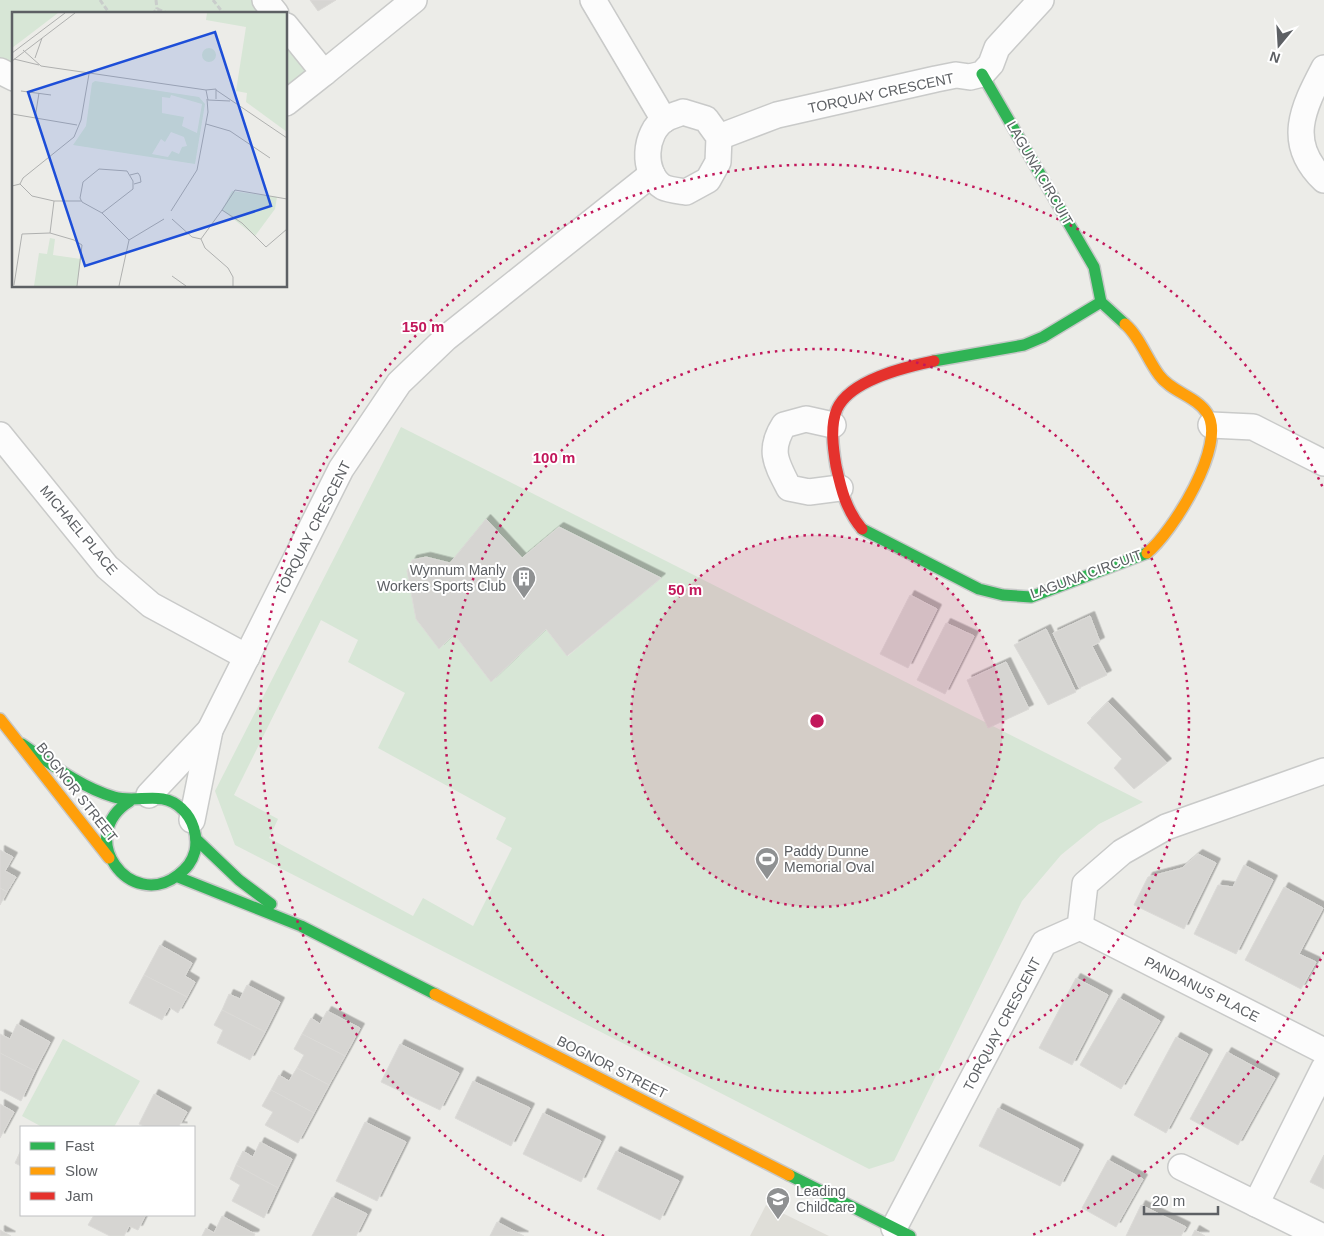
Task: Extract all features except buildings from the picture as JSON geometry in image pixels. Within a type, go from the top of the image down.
[{"type":"street","points":[[265,0],[274,12]]},
{"type":"street","points":[[288,101],[414,0]]},
{"type":"street","points":[[594,0],[664,120]]},
{"type":"street","points":[[982,74],[991,64],[997,48],[1041,0]]},
{"type":"street","points":[[288,28],[324,72]]},
{"type":"street","points":[[1324,68],[1305,105],[1301,140],[1313,170],[1324,180]]},
{"type":"street","points":[[0,71],[12,77]]},
{"type":"street","name":"TORQUAY CRESCENT","points":[[718,138],[777,115],[936,79],[956,75],[970,77],[982,74]]},
{"type":"street","name":"LAGUNA CIRCUIT","points":[[982,74],[1094,266],[1101,302],[1042,337],[1024,345],[908,367],[878,376],[852,392],[839,405],[833,425],[833,447],[840,488],[847,508],[862,529],[979,589],[1003,595],[1031,596],[1144,555],[1158,544],[1172,526],[1206,461],[1213,436],[1211,425]]},
{"type":"street","points":[[684,112],[706,119],[718,138],[718,162],[708,180],[686,192],[663,187],[652,174],[647,156],[652,135],[664,120],[684,112]]},
{"type":"street","name":"TORQUAY CRESCENT","points":[[194,830],[210,730],[341,469],[399,383],[446,338],[652,174]]},
{"type":"street","points":[[1101,302],[1130,328],[1159,376],[1169,386],[1203,408],[1208,414],[1211,425],[1253,427],[1324,463]]},
{"type":"street","points":[[833,425],[806,419],[784,425],[775,440],[777,465],[789,488],[809,492],[840,488]]},
{"type":"street","name":"MICHAEL PLACE","points":[[0,435],[107,567],[151,605],[247,657]]},
{"type":"street","name":"BOGNOR STREET","points":[[0,719],[22,744],[124,876],[144,885],[161,885],[178,877],[300,926],[902,1232]]},
{"type":"street","name":"TORQUAY CRESCENT","points":[[140,798],[210,730]]},
{"type":"street","name":"BOGNOR STREET","points":[[22,744],[81,783],[140,798],[165,798],[173,801],[194,830],[239,880],[300,926]]},
{"type":"street","points":[[1080,926],[1085,884],[1122,852],[1166,827],[1324,770]]},
{"type":"street","name":"BOGNOR STREET","points":[[109,858],[106,834],[111,820],[116,812],[140,798]]},
{"type":"street","points":[[178,877],[190,864],[194,830]]},
{"type":"street","name":"TORQUAY CRESCENT","points":[[902,1232],[1044,943],[1080,926]]},
{"type":"street","name":"PANDANUS PLACE","points":[[1080,926],[1324,1051]]},
{"type":"street","points":[[1256,1204],[1324,1068]]},
{"type":"street","points":[[1181,1167],[1321,1236]]},
{"type":"path","points":[[100,0],[109,12]]},
{"type":"path","points":[[156,0],[157,9]]},
{"type":"path","points":[[213,0],[222,12]]},
{"type":"path","points":[[154,12],[157,9]]},
{"type":"path","points":[[157,9],[165,12]]},
{"type":"shaded area","name":"Leading Childcare","points":[[766,1205],[829,1236],[750,1236]]},
{"type":"green space","points":[[0,0],[265,0],[274,12],[12,12],[12,77],[0,71]]},
{"type":"green space","points":[[288,28],[324,73],[288,101]]},
{"type":"green space","name":"Paddy Dunne Memorial Oval","points":[[401,427],[1143,802],[1099,824],[1061,855],[1022,901],[894,1161],[869,1169],[235,845],[215,791]],"holes":[[[486,520],[522,558],[559,527],[661,578],[568,656],[546,629],[491,682],[454,634],[439,648],[416,619],[407,571],[412,560],[426,557],[450,563]],[[321,620],[358,640],[348,662],[405,693],[378,748],[506,818],[496,839],[512,848],[473,926],[423,898],[413,916],[269,838],[278,819],[234,795]]]},
{"type":"green space","points":[[63,1039],[140,1081],[115,1126],[40,1126],[22,1116]]},
{"type":"traffic: fast","points":[[982,74],[1094,267],[1101,302],[1125,324]]},
{"type":"traffic: fast","points":[[934,361],[1024,345],[1043,337],[1101,302]]},
{"type":"traffic: fast","points":[[862,529],[979,589],[1003,595],[1031,597],[1147,553]]},
{"type":"traffic: fast","points":[[22,744],[66,774],[101,793],[123,799],[158,798],[174,803],[186,813],[192,823],[195,834],[196,845],[191,862],[178,875],[160,884],[142,884],[127,877],[115,865],[108,850],[107,833],[114,816],[130,801]]},
{"type":"traffic: fast","points":[[196,839],[239,880],[271,904]]},
{"type":"traffic: fast","points":[[178,877],[301,926],[435,994]]},
{"type":"traffic: fast","points":[[789,1175],[910,1236]]},
{"type":"traffic: slow","points":[[1125,324],[1135,335],[1164,381],[1197,402],[1207,413],[1211,427],[1210,445],[1204,466],[1194,487],[1170,527],[1158,543],[1147,553]]},
{"type":"traffic: slow","points":[[0,719],[109,858]]},
{"type":"traffic: slow","points":[[435,994],[789,1175]]},
{"type":"traffic: jam","points":[[862,529],[848,507],[836,466],[833,430],[837,409],[854,390],[880,376],[934,361]]},
{"type":"place","name":"Wynnum Manly Workers Sports Club","points":[[524,599]]},
{"type":"place","name":"Paddy Dunne Memorial Oval","points":[[767,880]]},
{"type":"place","name":"Leading Childcare","points":[[778,1220]]}]
